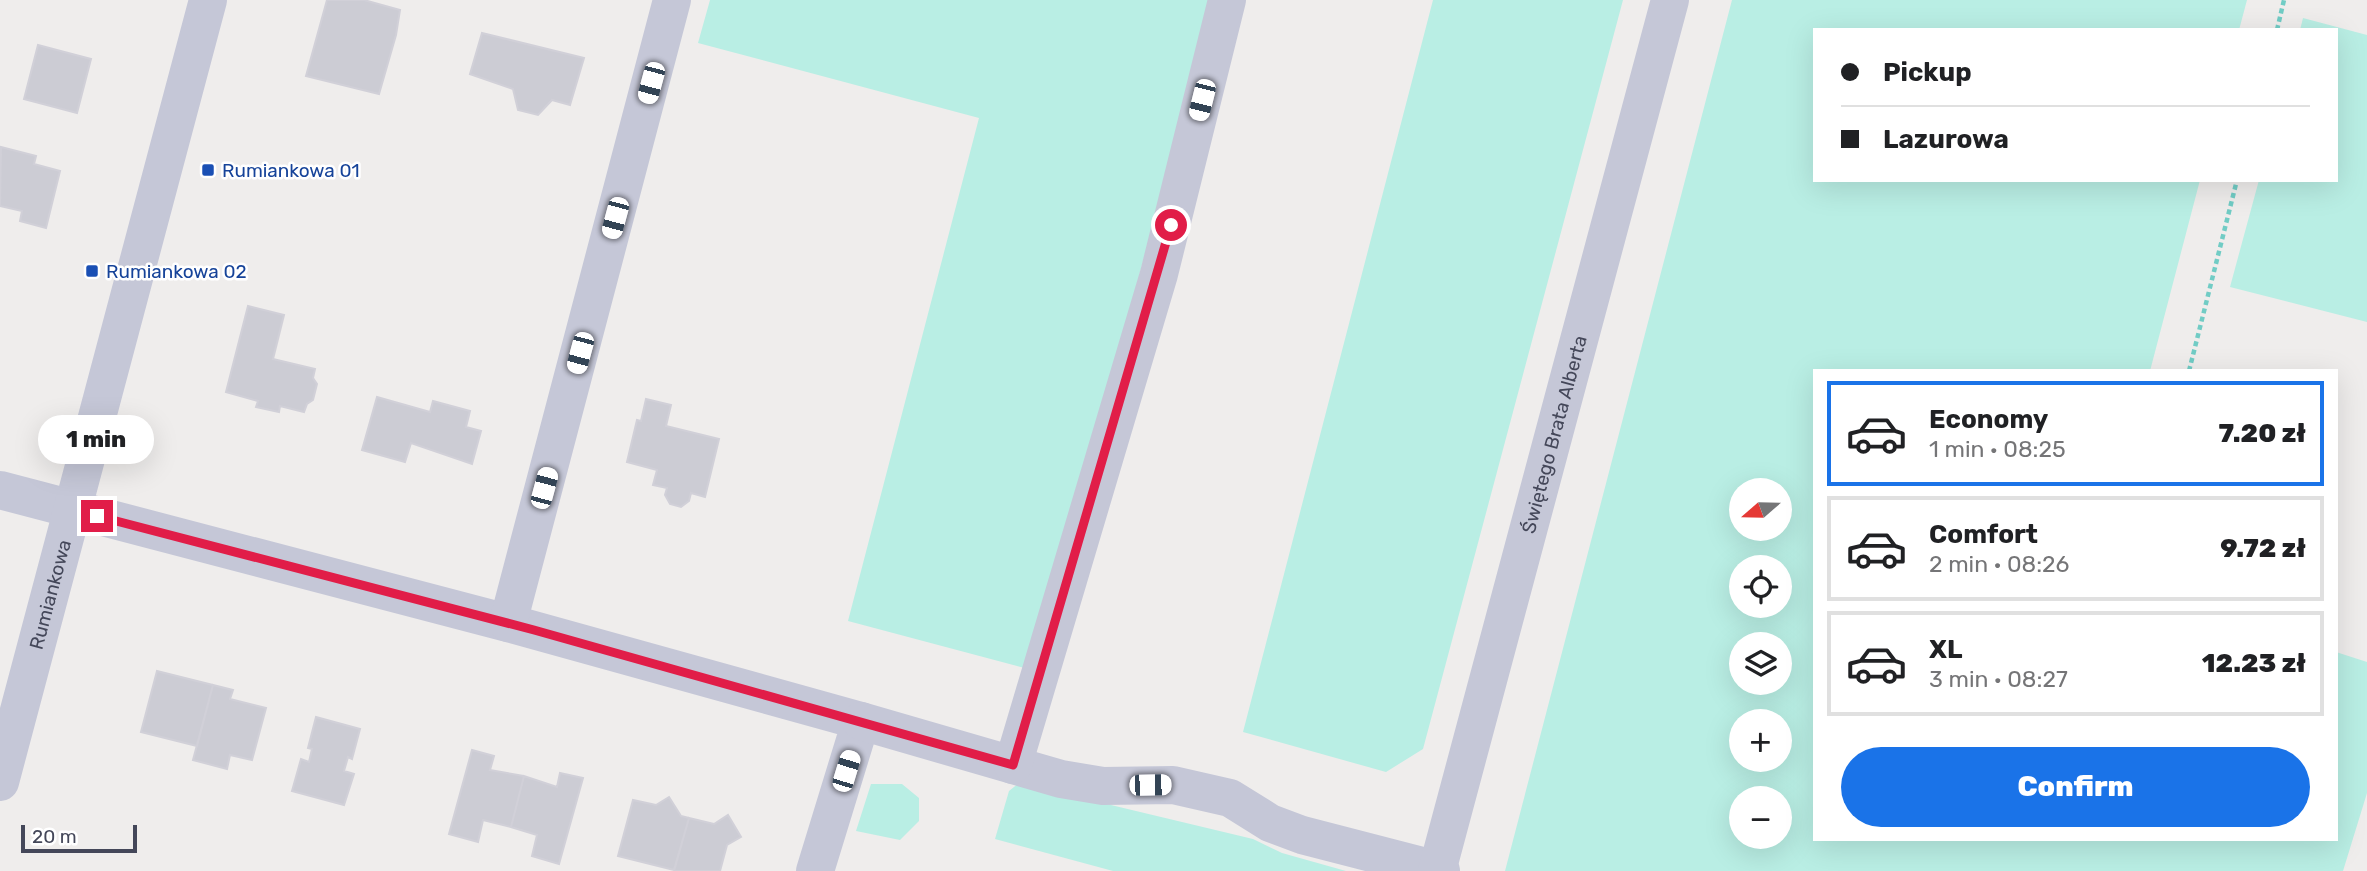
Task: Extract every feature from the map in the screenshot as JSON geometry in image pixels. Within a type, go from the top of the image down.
[{"type":"street","name":"Rumiankowa","points":[[0,782],[208,0]]},
{"type":"street","points":[[1013,765],[1159,274],[1227,0]]},
{"type":"street","name":"Świętego Brata Alberta","points":[[1438,870],[1670,0]]},
{"type":"street","points":[[509,624],[670,1]]},
{"type":"street","points":[[0,490],[509,624],[1013,765],[1103,786],[1173,785],[1230,798],[1270,823],[1302,835],[1438,870]]},
{"type":"street","points":[[815,871],[861,721]]},
{"type":"path","points":[[2277,28],[2284,0]]},
{"type":"path","points":[[2190,369],[2236,182]]},
{"type":"green space","points":[[710,0],[1214,0],[1032,670],[848,621],[979,118],[698,43]]},
{"type":"green space","points":[[1433,0],[1623,0],[1423,749],[1386,772],[1243,732]]},
{"type":"green space","points":[[1732,0],[2247,0],[2240,28],[1813,28],[1813,182],[2199,182],[2151,369],[1813,369],[1813,841],[2338,841],[2338,653],[2367,662],[2367,793],[2343,871],[1505,871]]},
{"type":"green space","points":[[2303,18],[2367,35],[2367,322],[2230,287],[2258,182],[2338,182],[2338,28],[2300,28]]},
{"type":"green space","points":[[1019,783],[1253,839],[1282,853],[1346,871],[1113,871],[995,839],[1009,791]]},
{"type":"green space","points":[[871,784],[902,784],[919,798],[919,821],[900,840],[856,831]]},
{"type":"building","points":[[327,0],[364,0],[400,10],[396,35],[379,94],[306,76]]},
{"type":"building","points":[[482,33],[584,58],[570,105],[552,100],[538,115],[518,110],[513,89],[470,74]]},
{"type":"building","points":[[38,45],[91,59],[77,113],[24,99]]},
{"type":"building","points":[[1,147],[36,156],[34,164],[60,171],[46,228],[20,221],[22,211],[0,206]]},
{"type":"building","points":[[248,306],[284,315],[273,359],[315,369],[313,378],[317,384],[313,400],[307,404],[304,412],[280,406],[279,412],[256,407],[258,401],[226,392]]},
{"type":"building","points":[[377,397],[430,412],[433,401],[470,411],[466,427],[481,431],[472,464],[411,443],[405,462],[362,450]]},
{"type":"building","points":[[646,399],[671,405],[666,426],[719,439],[705,497],[691,493],[689,501],[681,507],[670,504],[665,495],[667,488],[653,485],[657,470],[627,462],[637,420],[641,421]]},
{"type":"building","points":[[157,671],[213,685],[197,746],[141,732]]},
{"type":"building","points":[[213,685],[233,690],[230,699],[266,708],[252,760],[230,755],[227,769],[193,760]]},
{"type":"building","points":[[316,717],[360,729],[352,759],[348,757],[344,771],[354,774],[344,805],[292,791],[301,759],[309,762],[312,749],[308,748]]},
{"type":"building","points":[[472,750],[494,756],[490,770],[524,776],[511,827],[483,820],[478,842],[449,834]]},
{"type":"building","points":[[560,773],[583,778],[559,864],[532,856],[537,835],[511,827],[524,776],[557,787]]},
{"type":"building","points":[[669,797],[681,816],[689,818],[674,870],[618,856],[633,800],[656,805]]},
{"type":"building","points":[[728,815],[741,837],[727,845],[720,871],[674,871],[689,818],[714,824]]},
{"type":"place","name":"Rumiankowa 01","points":[[208,170]]},
{"type":"place","name":"Rumiankowa 02","points":[[92,271]]},
{"type":"route","points":[[97,516],[534,630],[1013,765],[1027,726],[1171,225]]}]
